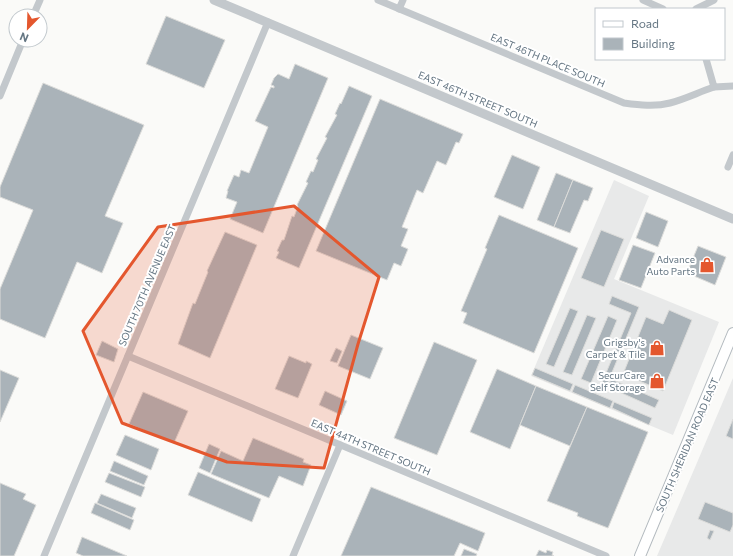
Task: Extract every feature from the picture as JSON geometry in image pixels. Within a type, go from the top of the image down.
[{"type":"main road","name":"SOUTH SHERIDAN ROAD EAST","points":[[640,556],[733,333]]},
{"type":"street","name":"EAST 46TH STREET SOUTH","points":[[214,0],[733,219]]},
{"type":"street","name":"EAST 46TH PLACE SOUTH","points":[[378,0],[624,103],[640,105],[666,104],[714,87],[733,86]]},
{"type":"street","points":[[399,9],[403,0]]},
{"type":"street","points":[[644,0],[661,8]]},
{"type":"street","points":[[698,8],[714,0]]},
{"type":"street","name":"SOUTH 70TH AVENUE EAST","points":[[44,556],[268,22]]},
{"type":"street","points":[[0,96],[20,48]]},
{"type":"street","points":[[706,60],[714,87]]},
{"type":"street","points":[[728,167],[733,155]]},
{"type":"street","name":"EAST 44TH STREET SOUTH","points":[[128,356],[606,556]]},
{"type":"street","points":[[293,556],[340,445]]},
{"type":"highlighted area","points":[[294,206],[379,277],[358,344],[324,468],[227,462],[122,423],[83,331],[158,227]]},
{"type":"shaded area","name":"SecurCare Self Storage","points":[[614,180],[649,196],[614,279],[719,322],[673,435],[531,376]]},
{"type":"shaded area","points":[[733,378],[733,556],[657,556],[696,465]]},
{"type":"building","points":[[166,16],[225,40],[204,88],[146,64]]},
{"type":"building","points":[[295,64],[328,78],[263,233],[230,219],[237,202],[226,198],[227,191],[234,175],[239,177],[241,170],[249,173],[268,127],[255,121],[271,87],[274,88],[274,86],[271,85],[274,78],[278,74],[289,79]]},
{"type":"building","points":[[43,83],[144,125],[105,216],[123,223],[102,273],[77,262],[45,338],[0,319],[0,289],[33,210],[0,197],[0,187]]},
{"type":"building","points":[[349,86],[372,96],[299,268],[276,258],[279,252],[277,251],[282,240],[284,240],[292,216],[294,217],[298,206],[297,205],[308,183],[306,182],[311,171],[313,172],[318,160],[316,159],[327,138],[325,137],[337,115],[335,114]]},
{"type":"building","points":[[380,99],[463,134],[459,143],[456,142],[446,165],[437,161],[423,193],[417,190],[402,227],[408,229],[401,246],[408,249],[401,266],[394,263],[387,280],[316,251]]},
{"type":"building","points":[[512,155],[540,167],[523,209],[494,197]]},
{"type":"building","points":[[556,173],[573,180],[554,227],[537,220]]},
{"type":"building","points":[[573,180],[593,188],[588,201],[584,200],[570,233],[554,227]]},
{"type":"building","points":[[646,212],[668,221],[658,247],[636,238]]},
{"type":"building","points":[[499,215],[578,248],[534,353],[463,323],[467,313],[461,311],[487,249],[485,248]]},
{"type":"building","points":[[601,230],[624,239],[604,287],[581,278]]},
{"type":"building","points":[[225,232],[257,245],[210,358],[178,344],[193,303],[195,304],[208,272],[207,271]]},
{"type":"building","points":[[633,245],[655,253],[641,288],[619,280]]},
{"type":"building","name":"Advance Auto Parts","points":[[698,246],[726,257],[715,285],[687,273]]},
{"type":"building","points":[[612,296],[639,307],[606,387],[601,385],[631,313],[609,304]]},
{"type":"building","points":[[570,308],[578,311],[554,367],[546,364]]},
{"type":"building","points":[[669,310],[692,320],[663,391],[623,374],[646,317],[663,324]]},
{"type":"building","points":[[587,315],[596,318],[572,375],[563,372]]},
{"type":"building","points":[[608,316],[617,320],[591,383],[581,379]]},
{"type":"building","points":[[351,335],[383,348],[370,379],[338,366]]},
{"type":"building","points":[[102,341],[118,349],[114,362],[96,355]]},
{"type":"building","points":[[434,342],[477,360],[437,455],[394,438]]},
{"type":"building","points":[[336,348],[342,351],[337,363],[330,361]]},
{"type":"building","points":[[289,356],[312,364],[298,398],[275,389]]},
{"type":"building","points":[[535,368],[573,384],[570,391],[532,375]]},
{"type":"building","points":[[497,369],[536,386],[510,449],[470,432]]},
{"type":"building","points":[[0,370],[19,378],[0,422]]},
{"type":"building","points":[[611,379],[659,400],[655,408],[608,387]]},
{"type":"building","points":[[575,385],[613,401],[610,408],[572,392]]},
{"type":"building","points":[[536,386],[587,407],[570,446],[520,425]]},
{"type":"building","points":[[325,391],[347,401],[341,415],[319,405]]},
{"type":"building","points":[[143,392],[188,411],[174,443],[129,424]]},
{"type":"building","points":[[614,402],[652,418],[649,425],[612,408]]},
{"type":"building","points":[[587,407],[648,432],[608,528],[577,516],[578,513],[547,501]]},
{"type":"building","points":[[733,419],[733,439],[726,436]]},
{"type":"building","points":[[125,435],[159,449],[151,470],[116,455]]},
{"type":"building","points":[[253,438],[304,459],[303,462],[311,465],[303,486],[279,476],[269,498],[211,474],[221,451],[243,461]]},
{"type":"building","points":[[209,444],[220,449],[210,473],[199,468]]},
{"type":"building","points":[[114,461],[148,476],[144,485],[110,471]]},
{"type":"building","points":[[198,472],[261,499],[252,522],[188,495]]},
{"type":"building","points":[[109,473],[145,487],[141,497],[105,482]]},
{"type":"building","points":[[0,483],[26,494],[23,499],[36,505],[14,556],[0,556]]},
{"type":"building","points":[[371,487],[485,533],[478,551],[460,543],[454,556],[341,556]]},
{"type":"building","points":[[101,494],[136,508],[132,518],[97,503]]},
{"type":"building","points":[[705,502],[733,513],[733,525],[730,532],[698,519]]},
{"type":"building","points":[[95,503],[134,520],[130,530],[91,513]]},
{"type":"building","points":[[710,530],[714,531],[710,540],[707,538]]},
{"type":"building","points":[[82,537],[127,556],[83,556],[76,553]]},
{"type":"building","points":[[464,549],[477,554],[476,556],[461,556]]},
{"type":"building","points":[[539,550],[546,553],[547,550],[553,552],[552,555],[554,556],[536,556]]},
{"type":"place","name":"Advance Auto Parts","points":[[707,265]]},
{"type":"place","name":"Grigsby's Carpet & Tile","points":[[657,348]]},
{"type":"place","name":"SecurCare Self Storage","points":[[657,381]]}]
